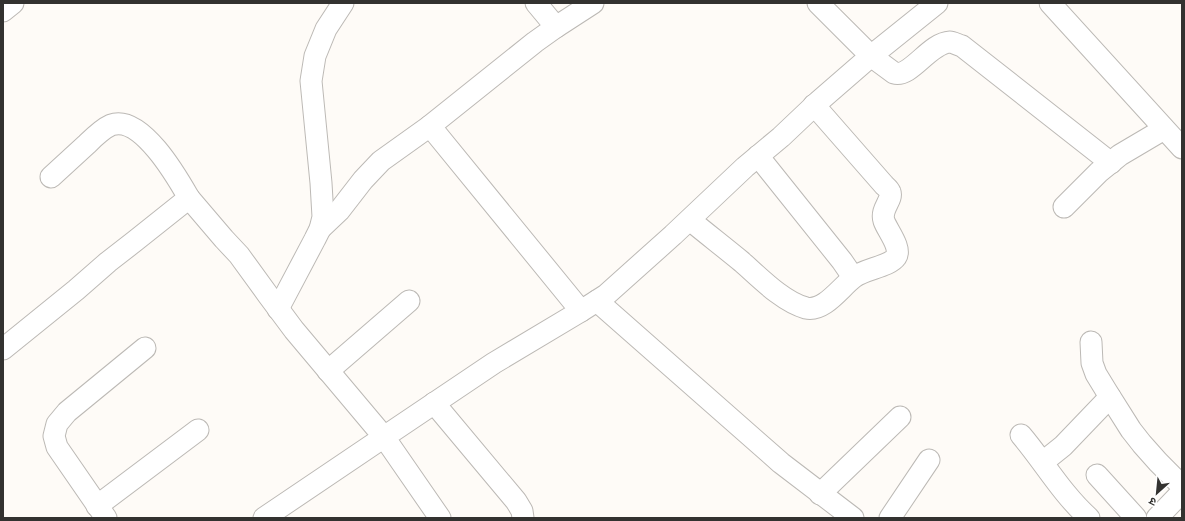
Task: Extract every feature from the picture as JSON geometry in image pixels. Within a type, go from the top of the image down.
[{"type":"street","points":[[3,11],[13,3]]},
{"type":"street","points":[[278,309],[320,228],[323,217],[312,80],[315,56],[326,29],[343,3]]},
{"type":"street","points":[[536,3],[556,27]]},
{"type":"street","points":[[320,228],[339,211],[363,180],[382,161],[430,126],[535,42],[593,3]]},
{"type":"street","points":[[818,3],[871,56],[894,73],[898,74],[905,72],[930,51],[940,45],[950,42],[962,46],[1111,163]]},
{"type":"street","points":[[264,518],[494,363],[589,306],[612,290],[690,220],[745,167],[781,137],[814,105],[871,56],[938,3]]},
{"type":"street","points":[[1050,3],[1182,148]]},
{"type":"street","points":[[690,220],[771,288],[795,304],[808,308],[820,306],[832,298],[853,277],[864,271],[893,260],[898,251],[883,217],[884,210],[890,197],[890,192],[814,105]]},
{"type":"street","points":[[51,177],[100,132],[111,125],[118,123],[133,128],[144,136],[163,156],[189,198],[239,255],[278,309],[384,437],[440,518]]},
{"type":"street","points":[[430,126],[589,306],[775,458],[853,518]]},
{"type":"street","points":[[1064,207],[1099,172],[1120,155],[1164,128]]},
{"type":"street","points":[[758,156],[842,261],[853,277]]},
{"type":"street","points":[[3,349],[108,262],[189,198]]},
{"type":"street","points":[[328,371],[409,301]]},
{"type":"street","points":[[1092,342],[1092,363],[1096,374],[1110,397],[1142,444],[1182,486]]},
{"type":"street","points":[[145,348],[67,412],[57,424],[54,436],[57,446],[102,512],[198,430]]},
{"type":"street","points":[[1043,462],[1063,446],[1110,397]]},
{"type":"street","points":[[434,403],[516,501],[522,511],[522,518]]},
{"type":"street","points":[[820,494],[900,417]]},
{"type":"street","points":[[1021,435],[1062,489],[1088,518]]},
{"type":"street","points":[[890,518],[929,460]]},
{"type":"street","points":[[1097,475],[1136,518]]},
{"type":"street","points":[[1157,518],[1182,492]]}]
